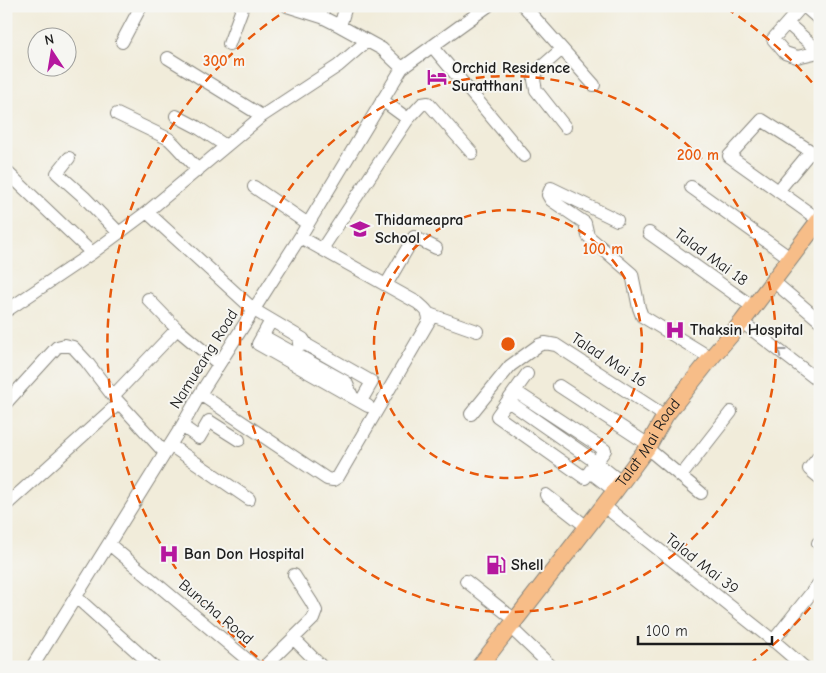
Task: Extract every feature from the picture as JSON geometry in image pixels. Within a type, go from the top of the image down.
[{"type":"main road","name":"Talat Mai Road","points":[[478,667],[648,447],[665,416],[742,322],[790,258],[817,227]]},
{"type":"street","points":[[122,42],[141,6]]},
{"type":"street","points":[[229,44],[243,6]]},
{"type":"street","points":[[286,6],[322,17],[340,26],[382,50],[402,68],[488,6]]},
{"type":"street","points":[[340,26],[346,6]]},
{"type":"street","points":[[524,6],[594,85]]},
{"type":"street","points":[[820,20],[803,6],[773,39],[785,53],[796,57],[820,52]]},
{"type":"street","points":[[787,23],[820,52]]},
{"type":"street","points":[[6,311],[119,233],[262,116],[332,70],[367,41]]},
{"type":"street","points":[[432,46],[524,156]]},
{"type":"street","points":[[562,50],[537,71],[534,80],[536,90],[565,128]]},
{"type":"street","points":[[168,58],[262,116]]},
{"type":"street","name":"Namueang Road","points":[[32,667],[168,449],[200,394],[308,224],[402,68]]},
{"type":"street","points":[[382,100],[408,119]]},
{"type":"street","points":[[322,249],[408,119],[422,104],[428,103],[472,153]]},
{"type":"street","points":[[117,114],[169,139],[198,170]]},
{"type":"street","points":[[176,116],[226,146]]},
{"type":"street","points":[[778,191],[815,154],[762,120],[729,156],[778,191],[817,227]]},
{"type":"street","points":[[68,158],[57,173],[119,233]]},
{"type":"street","points":[[6,170],[92,253]]},
{"type":"street","points":[[254,187],[308,224]]},
{"type":"street","points":[[691,187],[790,258]]},
{"type":"street","points":[[617,220],[552,188],[548,195],[551,200],[585,223],[588,236],[632,274],[642,316],[711,358]]},
{"type":"street","points":[[147,212],[252,312],[266,331],[346,382],[356,399],[376,411]]},
{"type":"street","name":"Talad Mai 18","points":[[649,233],[753,307]]},
{"type":"street","points":[[300,236],[418,303],[429,314],[477,331]]},
{"type":"street","points":[[386,285],[414,237],[436,248]]},
{"type":"street","points":[[773,281],[820,321]]},
{"type":"street","points":[[148,299],[177,330],[219,364]]},
{"type":"street","points":[[252,312],[303,338],[307,345]]},
{"type":"street","points":[[200,394],[327,479],[333,480],[338,477],[429,321],[429,314]]},
{"type":"street","points":[[742,322],[820,382]]},
{"type":"street","points":[[6,505],[116,400],[177,330]]},
{"type":"street","points":[[266,331],[298,344],[307,345],[372,382],[356,399]]},
{"type":"street","name":"Talad Mai 16","points":[[471,414],[510,366],[539,345],[545,343],[556,345],[665,416]]},
{"type":"street","points":[[6,403],[57,347],[65,345],[73,347],[116,400],[168,449],[248,499]]},
{"type":"street","points":[[510,366],[538,381]]},
{"type":"street","points":[[511,396],[605,450],[585,478],[497,416],[511,396],[527,374]]},
{"type":"street","points":[[559,386],[648,447],[701,493]]},
{"type":"street","points":[[681,476],[731,412]]},
{"type":"street","points":[[182,426],[199,438],[209,421],[239,440]]},
{"type":"street","points":[[820,455],[809,469],[820,478]]},
{"type":"street","points":[[594,467],[618,487]]},
{"type":"street","points":[[546,495],[587,527]]},
{"type":"street","name":"Talad Mai 39","points":[[604,506],[804,667]]},
{"type":"street","name":"Buncha Road","points":[[109,544],[256,667]]},
{"type":"street","points":[[272,664],[313,619],[316,611],[294,575]]},
{"type":"street","points":[[466,581],[512,623],[552,667]]},
{"type":"street","points":[[773,641],[820,582]]},
{"type":"street","points":[[76,597],[154,667]]},
{"type":"street","points":[[294,639],[322,667]]},
{"type":"place","name":"Orchid Residence Suratthani","points":[[437,77]]},
{"type":"place","name":"Thidameapra School","points":[[360,229]]},
{"type":"place","name":"Thaksin Hospital","points":[[675,330]]},
{"type":"place","name":"Ban Don Hospital","points":[[169,554]]},
{"type":"place","name":"Shell","points":[[496,565]]}]
